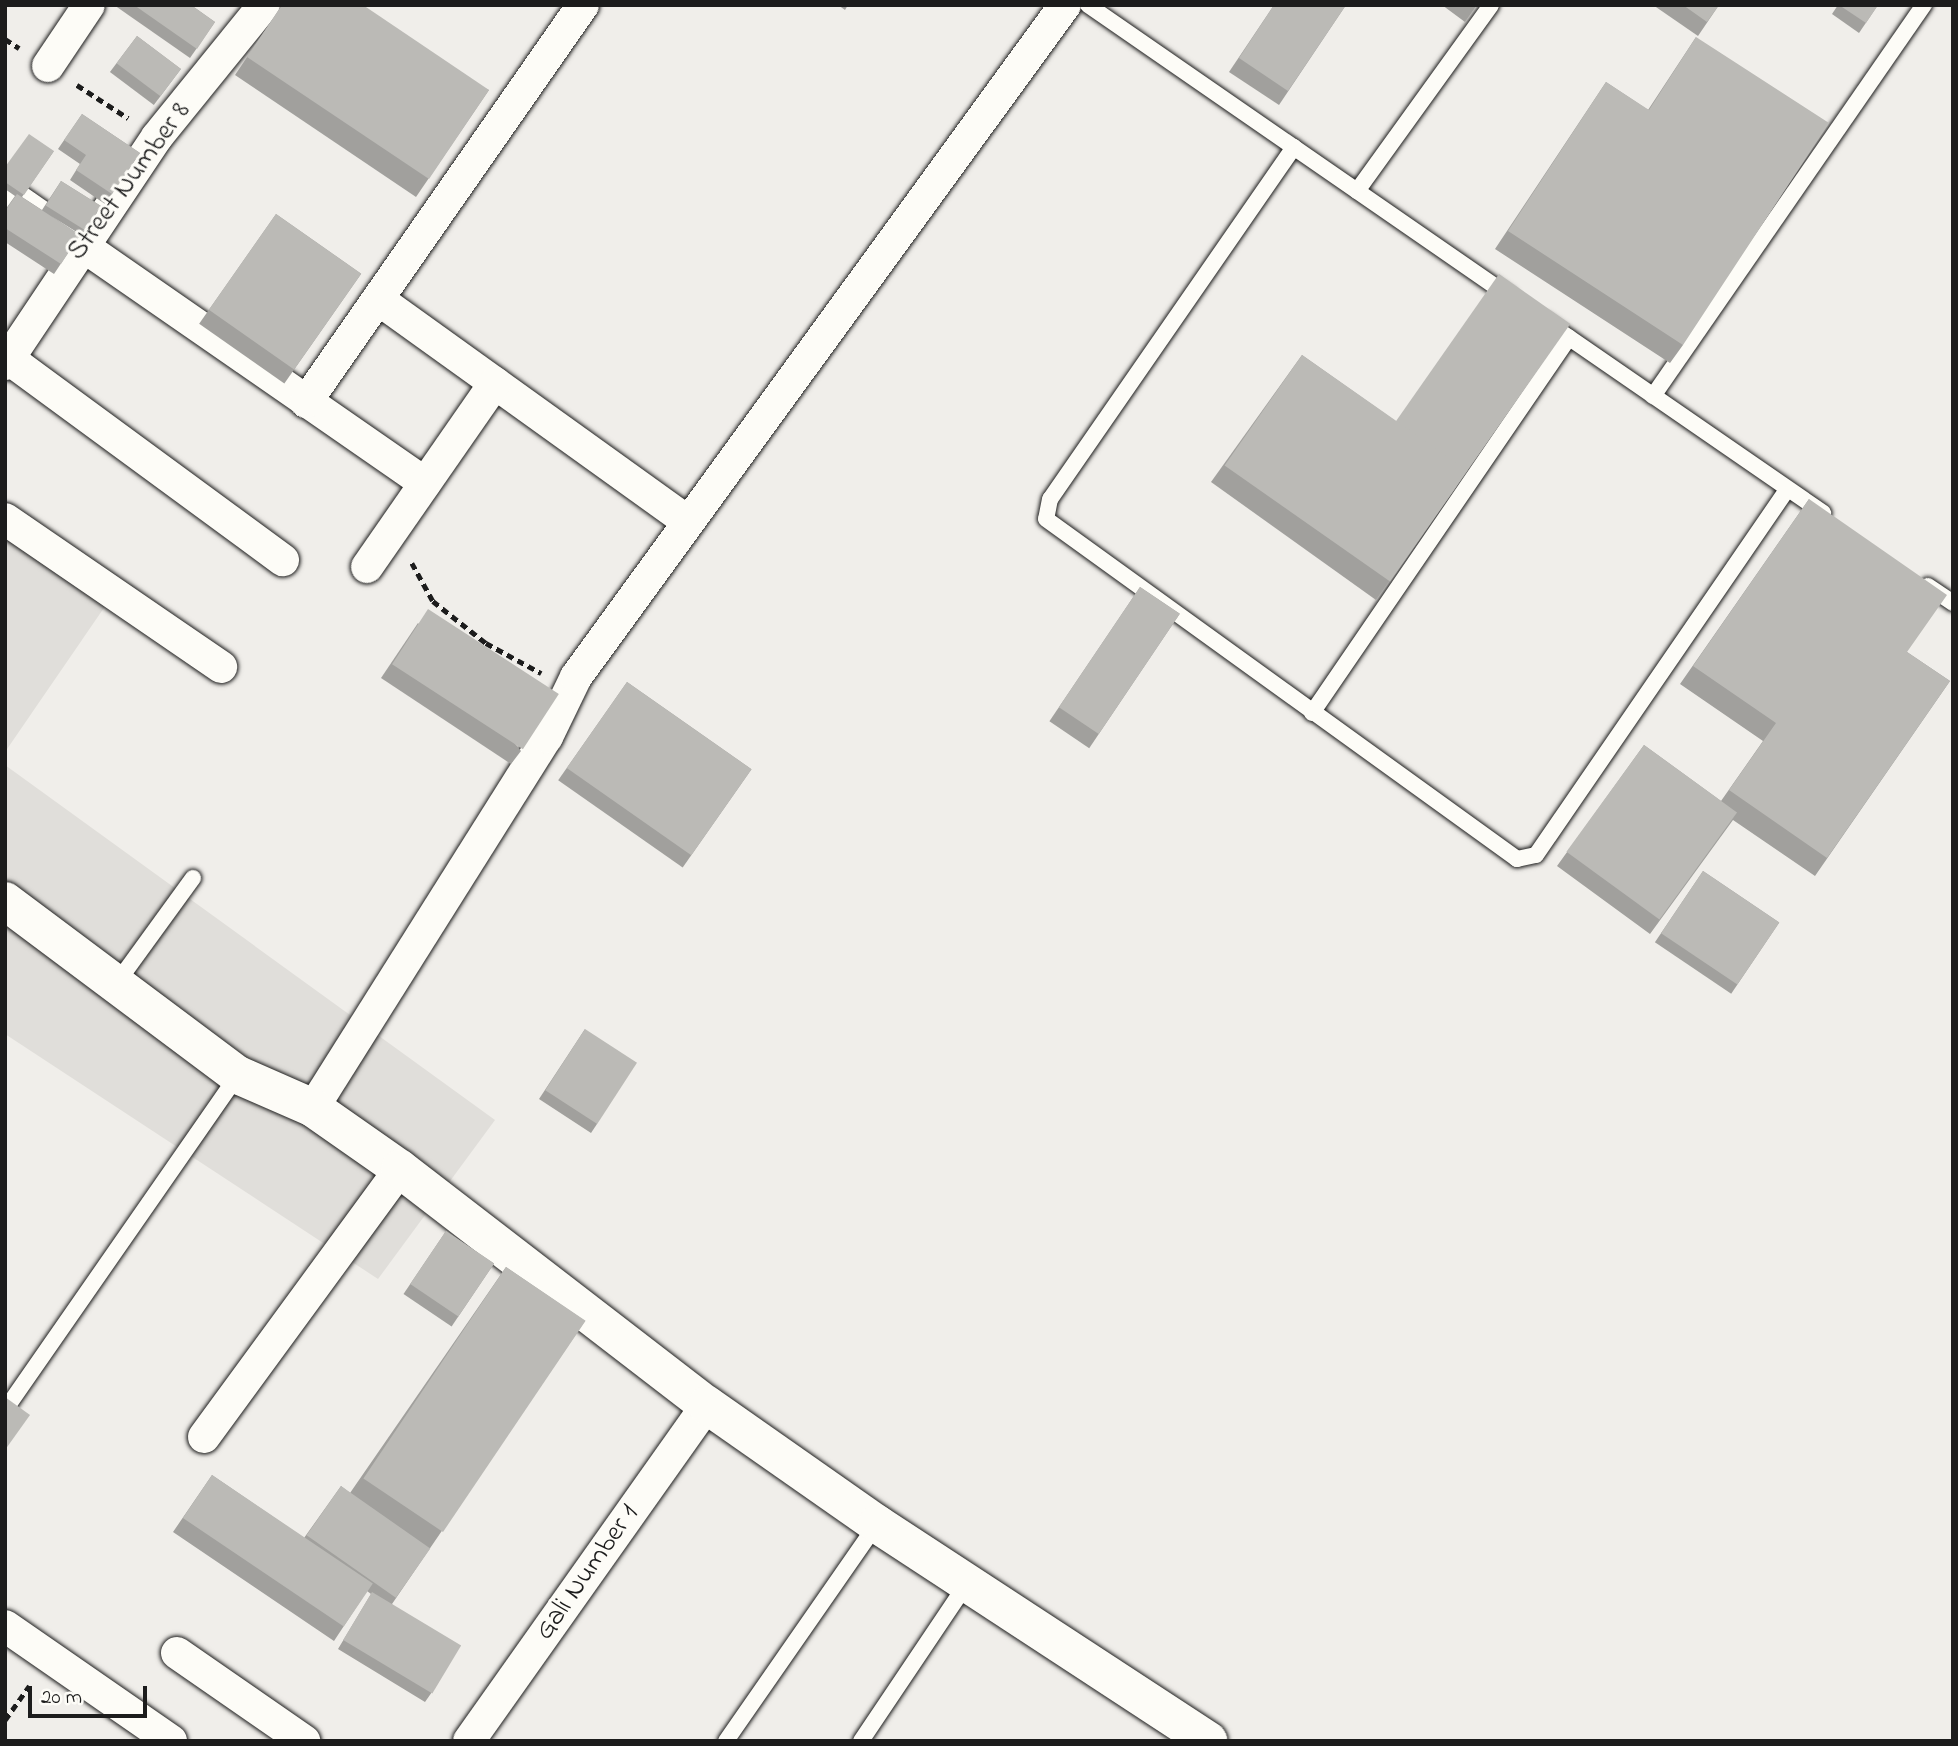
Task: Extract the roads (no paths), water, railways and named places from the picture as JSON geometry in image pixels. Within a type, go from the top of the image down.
[{"type":"street","points":[[48,66],[89,5]]},
{"type":"street","name":"Street Number 8","points":[[6,360],[157,137],[264,5]]},
{"type":"street","points":[[306,402],[583,5]]},
{"type":"street","points":[[313,1108],[547,737],[576,677],[1065,5]]},
{"type":"street","points":[[5,192],[425,483]]},
{"type":"street","points":[[378,299],[688,522]]},
{"type":"street","points":[[6,360],[283,559]]},
{"type":"street","points":[[366,566],[495,383]]},
{"type":"street","points":[[5,519],[221,667]]},
{"type":"street","points":[[5,901],[238,1075],[313,1108],[400,1169],[707,1405],[877,1524],[966,1586],[1208,1741]]},
{"type":"street","points":[[204,1437],[400,1169]]},
{"type":"street","name":"Gali Number 1","points":[[469,1741],[707,1405]]},
{"type":"street","points":[[5,1626],[171,1741]]},
{"type":"street","points":[[177,1653],[304,1741]]},
{"type":"lane","points":[[1088,5],[1843,527]]},
{"type":"lane","points":[[1357,191],[1491,5]]},
{"type":"lane","points":[[1653,396],[1924,5]]},
{"type":"lane","points":[[1294,147],[1045,510],[1051,528],[1517,859],[1528,860],[1788,489]]},
{"type":"lane","points":[[1312,713],[1569,338]]},
{"type":"lane","points":[[1909,572],[1953,603]]},
{"type":"lane","points":[[116,984],[192,878]]},
{"type":"lane","points":[[5,1410],[238,1075]]},
{"type":"lane","points":[[726,1741],[877,1524]]},
{"type":"lane","points":[[861,1741],[966,1586]]}]
